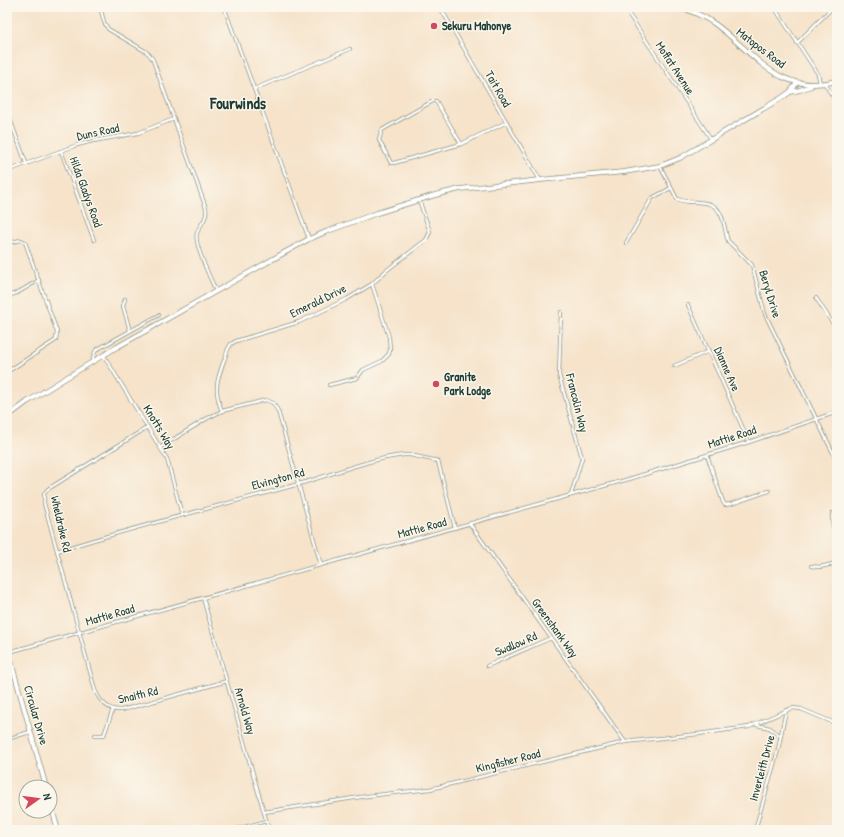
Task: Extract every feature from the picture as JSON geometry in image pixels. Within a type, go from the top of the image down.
[{"type":"street","points":[[100,7],[108,30],[145,51],[151,58],[206,208],[207,214],[204,222],[197,232],[196,240],[202,260],[216,292]]},
{"type":"street","points":[[224,7],[309,239]]},
{"type":"street","name":"Tait Road","points":[[440,7],[540,180]]},
{"type":"street","name":"Moffat Avenue","points":[[624,7],[711,139]]},
{"type":"street","name":"Matopos Road","points":[[679,7],[705,18],[716,25],[770,70],[796,83],[813,85],[837,81]]},
{"type":"street","points":[[774,7],[818,74],[822,84],[837,103]]},
{"type":"street","points":[[797,43],[833,7]]},
{"type":"street","points":[[254,89],[350,49]]},
{"type":"street","points":[[790,92],[796,83]]},
{"type":"street","points":[[7,417],[33,398],[93,362],[309,239],[345,224],[419,200],[460,189],[624,172],[660,166],[680,158],[790,92],[813,85]]},
{"type":"street","points":[[461,144],[436,101],[433,101],[382,130],[379,140],[391,163],[394,163],[461,144],[507,122]]},
{"type":"street","points":[[7,111],[26,163]]},
{"type":"street","name":"Duns Road","points":[[7,171],[26,163],[93,141],[138,133],[174,119]]},
{"type":"street","name":"Hilda Gladys Road","points":[[61,151],[94,240]]},
{"type":"street","name":"Beryl Drive","points":[[660,166],[677,198],[680,200],[713,204],[719,211],[725,225],[728,242],[752,266],[764,314],[837,461]]},
{"type":"street","points":[[626,244],[652,198],[671,188]]},
{"type":"street","name":"Emerald Drive","points":[[222,411],[216,395],[216,386],[231,344],[236,341],[299,322],[347,299],[372,284],[429,236],[430,232],[419,200]]},
{"type":"street","points":[[7,243],[21,240],[24,242],[57,332],[56,340],[7,372]]},
{"type":"street","points":[[7,296],[16,294],[39,280]]},
{"type":"street","points":[[329,385],[357,378],[363,370],[382,361],[389,354],[389,337],[372,284]]},
{"type":"street","points":[[816,298],[837,330]]},
{"type":"street","points":[[125,299],[123,306],[130,331]]},
{"type":"street","name":"Dianne Ave","points":[[688,305],[749,442]]},
{"type":"street","name":"Francolin Way","points":[[562,312],[559,375],[582,458],[570,496]]},
{"type":"street","points":[[93,362],[93,357],[96,350],[160,315]]},
{"type":"street","points":[[674,366],[709,351]]},
{"type":"street","name":"Knotts Way","points":[[104,356],[161,448],[171,469],[182,515]]},
{"type":"street","points":[[161,448],[206,419],[222,411],[263,400],[273,403],[278,411],[321,565]]},
{"type":"street","name":"Mattie Road","points":[[8,650],[80,632],[570,496],[749,442],[837,412]]},
{"type":"street","name":"Wheldrake Rd","points":[[80,632],[44,503],[44,492],[98,456],[148,427]]},
{"type":"street","name":"Elvington Rd","points":[[57,551],[398,455],[410,455],[438,461],[454,528]]},
{"type":"street","points":[[707,455],[725,504],[731,504],[769,491]]},
{"type":"street","points":[[832,513],[833,527],[837,535]]},
{"type":"street","name":"Greenshank Way","points":[[470,524],[625,742]]},
{"type":"street","points":[[811,566],[820,567],[837,563]]},
{"type":"street","name":"Arnold Way","points":[[203,598],[269,830]]},
{"type":"street","name":"Snaith Rd","points":[[80,632],[97,696],[103,703],[114,709],[122,710],[227,681]]},
{"type":"street","name":"Swallow Rd","points":[[487,666],[551,638]]},
{"type":"street","name":"Circular Drive","points":[[8,650],[44,779]]},
{"type":"street","points":[[786,710],[801,708],[837,724]]},
{"type":"street","points":[[95,736],[104,735],[114,709]]},
{"type":"street","name":"Kingfisher Road","points":[[264,812],[367,796],[430,789],[625,742],[744,728],[786,710]]},
{"type":"street","name":"Inverleith Drive","points":[[755,830],[781,736],[786,710]]},
{"type":"street","points":[[756,724],[770,728],[781,736]]},
{"type":"street","points":[[7,739],[31,732]]},
{"type":"street","points":[[55,819],[58,830]]},
{"type":"street","points":[[234,830],[266,821]]},
{"type":"place","name":"Sekuru Mahonye","points":[[434,26]]},
{"type":"place","name":"Granite Park Lodge","points":[[436,384]]},
{"type":"district","name":"Fourwinds","points":[[238,103]]}]
